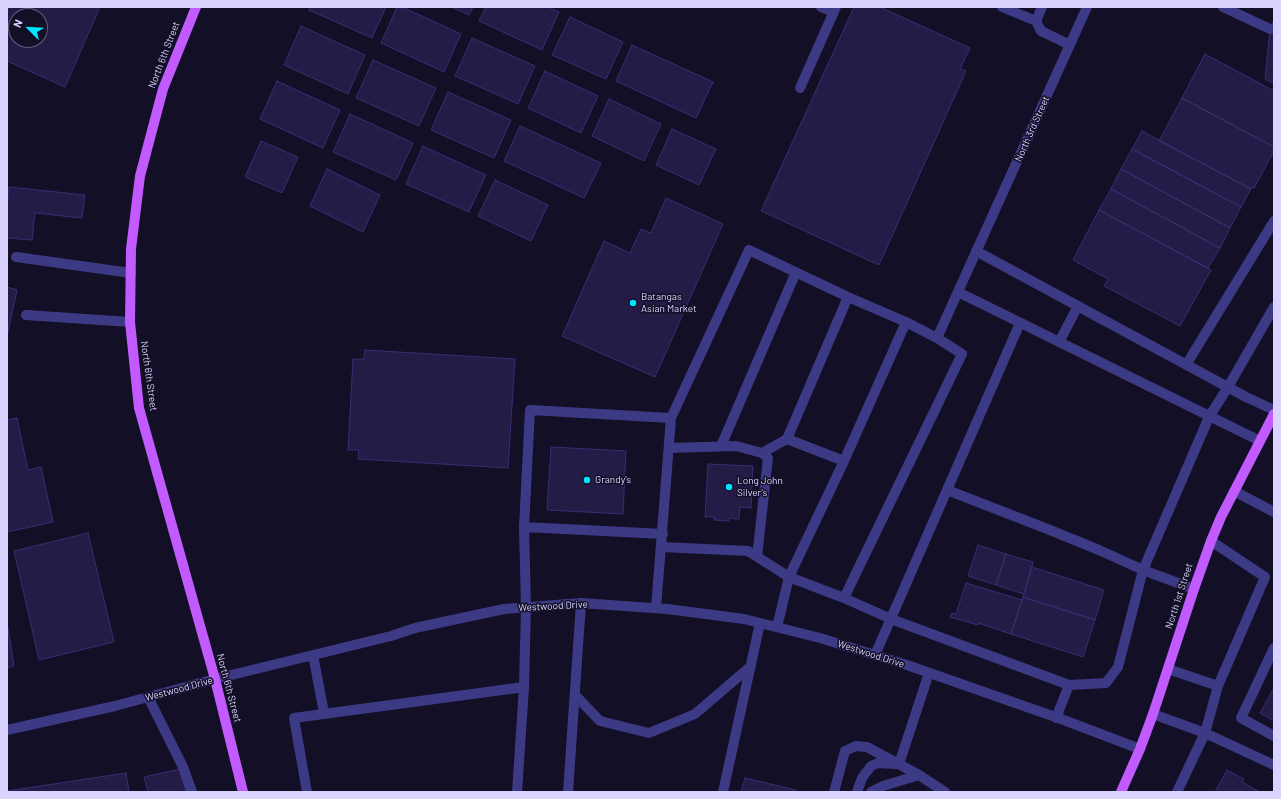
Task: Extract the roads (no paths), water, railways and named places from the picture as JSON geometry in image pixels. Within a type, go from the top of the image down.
[{"type":"main road","name":"North 6th Street","points":[[196,7],[163,89],[140,176],[131,249],[130,322],[139,408],[215,679],[243,792]]},
{"type":"main road","name":"North 1st Street","points":[[1121,792],[1140,749],[1153,714],[1211,541],[1221,517],[1274,414]]},
{"type":"street","points":[[800,88],[835,10],[821,7]]},
{"type":"street","points":[[1002,7],[1036,21],[1041,31],[1070,45]]},
{"type":"street","points":[[1036,21],[1042,7]]},
{"type":"street","name":"North 3rd Street","points":[[936,338],[1087,7]]},
{"type":"street","points":[[1224,7],[1270,29]]},
{"type":"street","points":[[1186,365],[1274,221]]},
{"type":"street","points":[[656,608],[671,418],[749,250],[848,297],[906,322],[962,354],[844,598]]},
{"type":"street","points":[[976,251],[1186,365],[1274,410]]},
{"type":"street","points":[[16,257],[131,273]]},
{"type":"street","points":[[721,446],[796,272]]},
{"type":"street","points":[[958,292],[1260,441]]},
{"type":"street","points":[[762,453],[787,438],[848,297]]},
{"type":"street","points":[[1060,342],[1078,306]]},
{"type":"street","points":[[662,547],[748,551],[789,577],[844,598],[891,619],[1069,685],[1106,683],[1118,667],[1143,570],[1209,417],[1274,307]]},
{"type":"street","points":[[26,315],[130,322]]},
{"type":"street","points":[[777,627],[789,577],[844,461],[906,322]]},
{"type":"street","points":[[875,655],[1020,323]]},
{"type":"street","points":[[517,792],[524,687],[526,607],[524,527],[530,410],[671,418]]},
{"type":"street","points":[[787,438],[844,461]]},
{"type":"street","points":[[669,448],[736,446],[762,453],[768,458],[757,557]]},
{"type":"street","points":[[947,490],[1099,550],[1143,570],[1194,589]]},
{"type":"street","points":[[1234,491],[1274,512]]},
{"type":"street","points":[[524,527],[663,534]]},
{"type":"street","points":[[1177,792],[1205,734],[1218,686],[1270,579],[1211,541]]},
{"type":"street","points":[[568,792],[581,603]]},
{"type":"street","name":"Westwood Drive","points":[[7,730],[115,706],[215,679],[391,636],[415,628],[504,609],[581,603],[656,608],[744,619],[820,638],[929,673],[1140,749]]},
{"type":"street","points":[[723,792],[760,623]]},
{"type":"street","points":[[1274,648],[1240,718],[1274,736]]},
{"type":"street","points":[[313,655],[324,713]]},
{"type":"street","points":[[575,695],[600,721],[649,733],[695,714],[751,666]]},
{"type":"street","points":[[1168,668],[1218,686]]},
{"type":"street","points":[[899,764],[929,673]]},
{"type":"street","points":[[1056,718],[1069,685]]},
{"type":"street","points":[[307,792],[294,718],[524,687]]},
{"type":"street","points":[[148,697],[183,767],[192,792]]},
{"type":"street","points":[[1153,714],[1205,734],[1274,765]]},
{"type":"street","points":[[834,792],[845,751],[856,746],[867,747],[899,764],[945,792]]},
{"type":"street","points":[[857,792],[862,778],[870,766],[878,763],[899,764]]},
{"type":"street","points":[[870,792],[883,786],[919,776]]},
{"type":"place","name":"Batangas Asian Market","points":[[633,303]]},
{"type":"place","name":"Grandy's","points":[[587,480]]},
{"type":"place","name":"Long John Silver's","points":[[729,487]]}]
